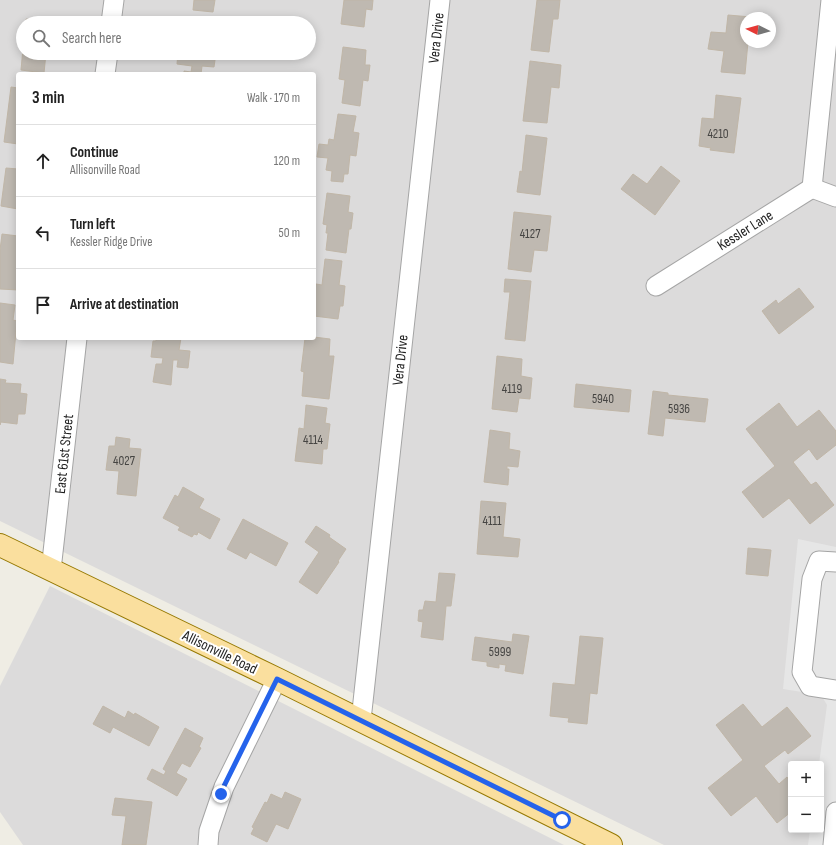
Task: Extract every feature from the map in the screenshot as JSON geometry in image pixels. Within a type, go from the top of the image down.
[{"type":"main road","name":"Allisonville Road","points":[[0,545],[361,720],[611,845]]},
{"type":"street","points":[[112,16],[114,0]]},
{"type":"street","name":"Vera Drive","points":[[361,720],[440,0]]},
{"type":"street","points":[[831,0],[812,188],[836,196]]},
{"type":"street","points":[[106,72],[107,60]]},
{"type":"street","name":"Kessler Lane","points":[[656,286],[812,188]]},
{"type":"street","name":"East 61st Street","points":[[51,570],[77,340]]},
{"type":"street","points":[[836,562],[819,561],[812,579],[802,672],[810,686],[836,690]]},
{"type":"street","points":[[208,845],[209,831],[224,786],[277,679]]},
{"type":"street","points":[[833,845],[836,812]]},
{"type":"shaded area","points":[[0,0],[836,0],[836,845],[664,845],[0,521]]},
{"type":"shaded area","points":[[798,539],[836,547],[836,845],[808,845],[810,833],[824,833],[824,761],[819,761],[827,705],[821,695],[783,689]]},
{"type":"shaded area","points":[[50,586],[564,845],[23,845],[0,812],[0,686]]},
{"type":"building","points":[[194,0],[215,0],[213,12],[193,10]]},
{"type":"building","points":[[344,0],[373,0],[372,10],[366,9],[364,27],[341,24]]},
{"type":"building","points":[[537,0],[560,0],[558,19],[553,19],[549,52],[531,50]]},
{"type":"building","points":[[728,15],[740,16],[740,48],[747,48],[745,74],[721,72],[724,51],[708,49],[711,32],[726,33]]},
{"type":"building","points":[[343,47],[366,50],[365,65],[370,65],[368,81],[363,80],[360,106],[342,103],[345,80],[339,79]]},
{"type":"building","points":[[22,60],[45,60],[44,72],[21,70]]},
{"type":"building","points":[[177,60],[215,60],[214,67],[202,66],[201,72],[191,72],[192,66],[177,64]]},
{"type":"building","points":[[530,61],[561,65],[559,88],[551,87],[547,123],[523,121]]},
{"type":"building","points":[[11,87],[16,88],[16,144],[4,142]]},
{"type":"building","points":[[716,95],[741,98],[734,153],[710,150],[711,148],[699,146],[702,118],[714,119]]},
{"type":"building","points":[[338,114],[356,116],[353,132],[359,133],[356,156],[350,155],[348,174],[344,174],[343,182],[331,181],[332,171],[326,170],[328,158],[317,157],[319,144],[328,145],[329,139],[334,140]]},
{"type":"building","points":[[526,135],[547,138],[540,195],[517,192],[520,171],[522,172]]},
{"type":"building","points":[[661,166],[680,181],[655,215],[621,189],[633,174],[647,184]]},
{"type":"building","points":[[6,168],[16,169],[16,209],[1,206]]},
{"type":"building","points":[[327,193],[350,196],[348,212],[353,213],[346,253],[326,250],[328,233],[326,233],[327,225],[323,224]]},
{"type":"building","points":[[514,212],[551,216],[547,251],[534,250],[531,272],[508,269]]},
{"type":"building","points":[[2,234],[16,236],[16,290],[0,289],[0,250]]},
{"type":"building","points":[[325,259],[342,261],[339,285],[345,286],[343,306],[340,306],[338,319],[316,316],[316,284],[322,285]]},
{"type":"building","points":[[505,279],[531,281],[525,341],[505,339],[510,292],[504,292]]},
{"type":"building","points":[[799,288],[814,307],[779,334],[762,311],[776,300],[778,304]]},
{"type":"building","points":[[0,303],[15,305],[13,320],[16,321],[16,332],[13,364],[0,362]]},
{"type":"building","points":[[316,337],[330,339],[329,356],[334,356],[329,399],[302,396],[304,372],[301,371],[305,340],[316,340]]},
{"type":"building","points":[[181,340],[179,350],[190,351],[188,368],[177,367],[178,360],[173,360],[171,385],[153,382],[156,364],[162,364],[163,358],[151,357],[153,341]]},
{"type":"building","points":[[497,356],[522,359],[521,376],[532,378],[530,399],[519,398],[517,412],[492,409]]},
{"type":"building","points":[[0,379],[6,380],[5,383],[21,384],[20,393],[27,394],[25,414],[18,414],[17,424],[1,422],[0,425]]},
{"type":"building","points":[[576,384],[631,390],[629,412],[574,407]]},
{"type":"building","points":[[653,391],[668,393],[668,395],[708,399],[705,422],[665,418],[663,436],[648,434]]},
{"type":"building","points":[[779,403],[797,427],[819,410],[836,431],[836,445],[817,460],[809,449],[793,462],[811,485],[816,482],[834,505],[810,524],[789,498],[763,518],[742,492],[775,466],[746,429]]},
{"type":"building","points":[[306,405],[327,408],[325,423],[330,424],[327,449],[323,449],[322,464],[295,461],[299,428],[304,429]]},
{"type":"building","points":[[490,430],[510,433],[509,449],[520,451],[518,467],[507,466],[507,469],[509,469],[508,485],[484,482]]},
{"type":"building","points":[[116,437],[130,439],[129,448],[141,449],[136,496],[117,494],[119,471],[106,470],[109,446],[115,446]]},
{"type":"building","points":[[183,487],[204,499],[199,508],[220,519],[210,539],[198,532],[197,535],[194,534],[192,537],[178,530],[180,527],[163,518],[175,495],[178,497]]},
{"type":"building","points":[[481,501],[506,503],[503,537],[520,539],[518,557],[477,554]]},
{"type":"building","points":[[243,519],[288,543],[276,566],[250,552],[246,559],[227,549]]},
{"type":"building","points":[[316,526],[330,535],[329,537],[346,549],[317,594],[299,582],[319,552],[305,542]]},
{"type":"building","points":[[748,548],[771,550],[768,576],[746,574]]},
{"type":"building","points":[[439,573],[455,574],[451,606],[446,606],[443,640],[421,637],[423,622],[418,621],[419,610],[423,610],[425,601],[436,602]]},
{"type":"building","points":[[513,634],[529,636],[523,674],[505,671],[506,665],[499,664],[499,668],[487,666],[487,662],[472,660],[475,637],[512,642]]},
{"type":"building","points":[[580,636],[603,638],[597,694],[590,693],[587,724],[568,722],[569,718],[550,716],[553,683],[575,685]]},
{"type":"building","points":[[743,704],[762,727],[787,707],[811,736],[788,754],[785,750],[764,766],[779,784],[787,777],[788,778],[788,814],[777,823],[756,796],[731,816],[708,788],[743,760],[716,725]]},
{"type":"building","points":[[103,706],[125,718],[128,711],[134,715],[135,713],[159,727],[149,746],[113,727],[110,733],[93,724]]},
{"type":"building","points":[[185,728],[203,738],[199,747],[201,748],[190,767],[182,763],[176,773],[187,779],[177,796],[147,779],[152,769],[164,775],[166,771],[163,769]]},
{"type":"building","points":[[285,792],[301,799],[288,829],[276,824],[267,842],[251,834],[254,828],[252,827],[265,802],[267,803],[271,794],[282,799]]},
{"type":"building","points":[[115,798],[152,802],[146,845],[122,845],[126,816],[112,815]]},
{"type":"route","points":[[221,794],[277,679],[562,820]]}]
